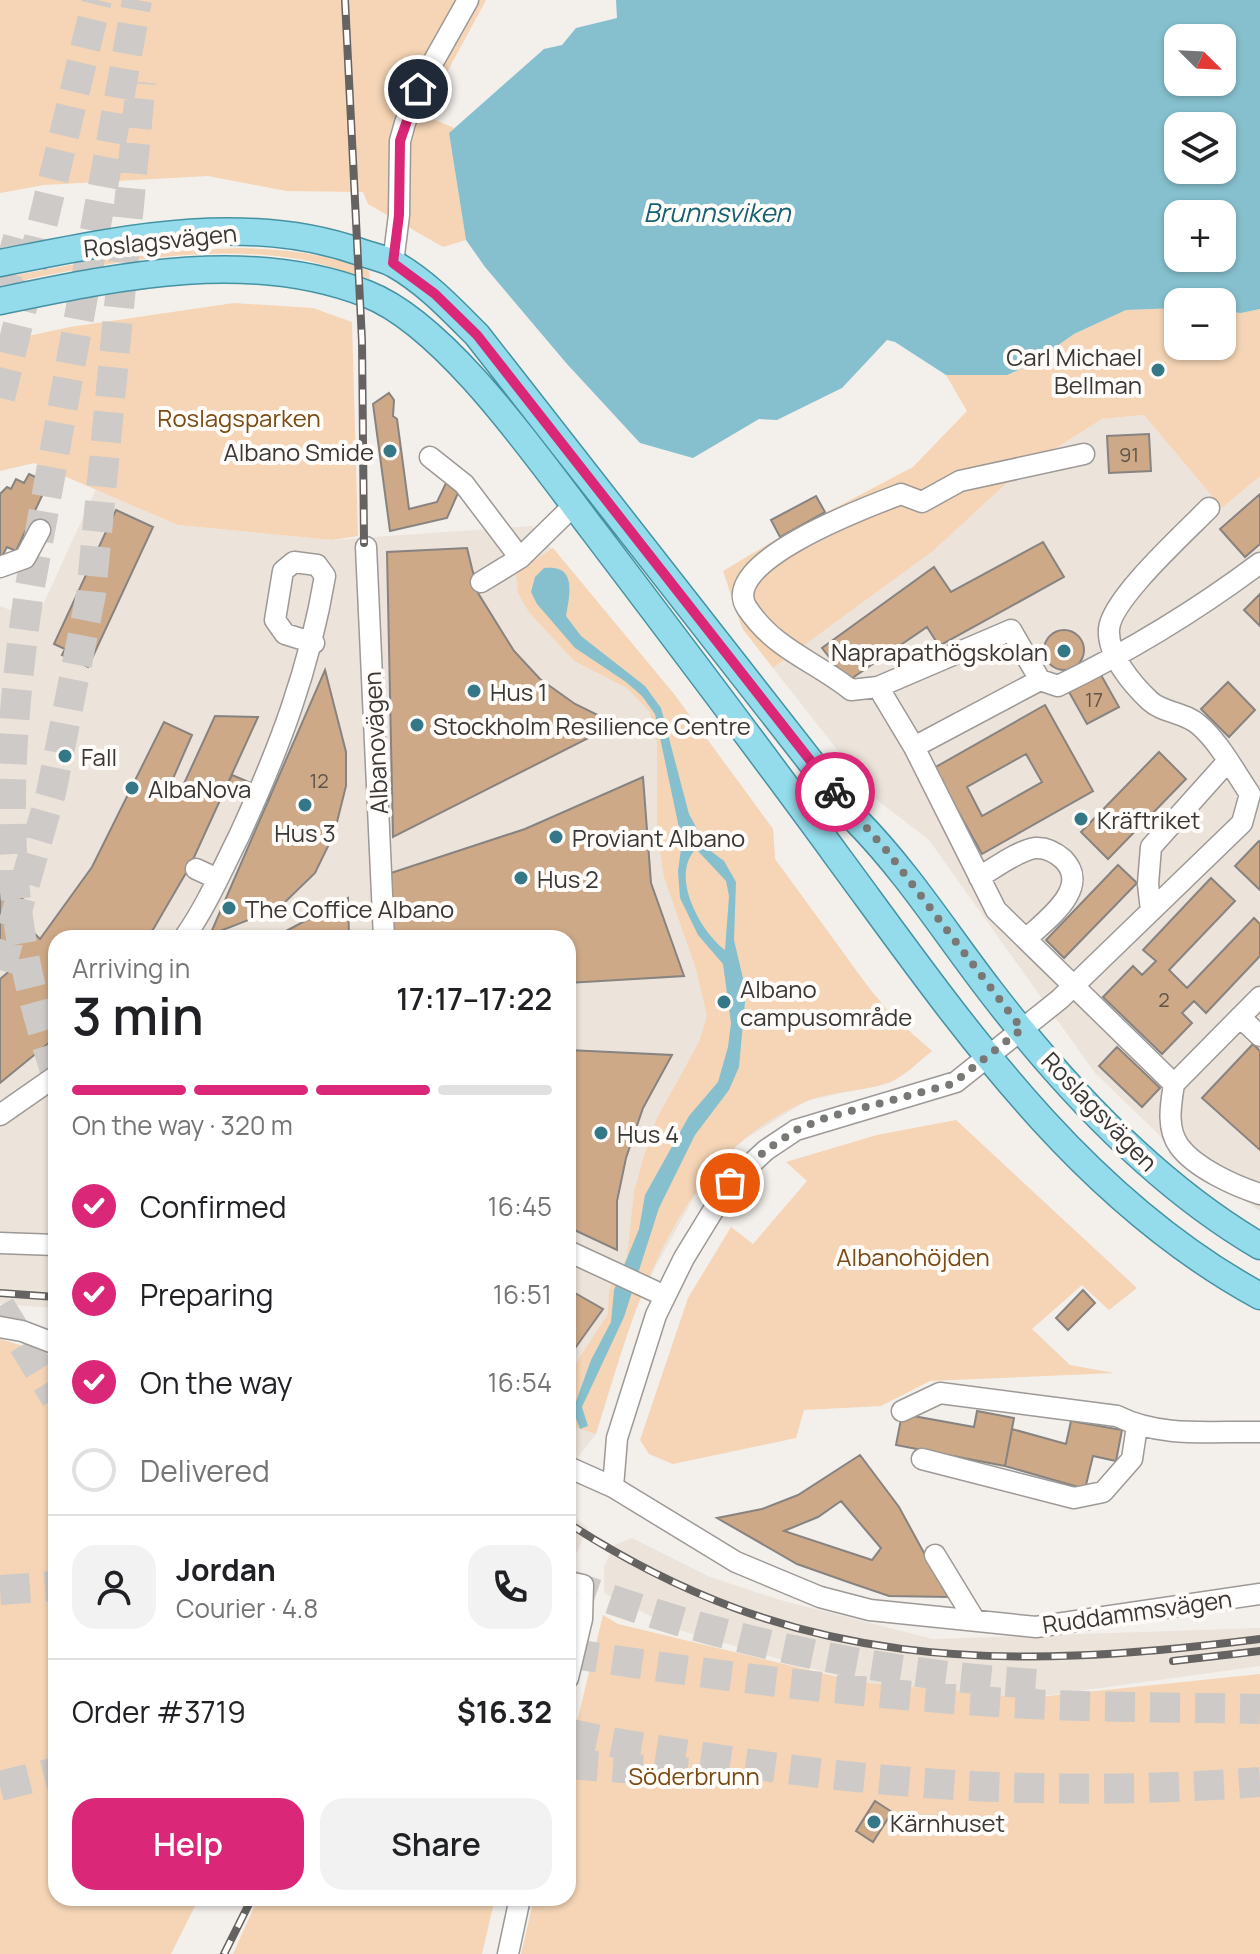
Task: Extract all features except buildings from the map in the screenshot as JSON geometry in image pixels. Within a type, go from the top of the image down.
[{"type":"main road","name":"Roslagsvägen","points":[[0,263],[117,241],[221,231],[302,237],[342,245],[393,263],[435,294],[477,335],[857,821],[887,851],[1022,1029],[1110,1126],[1163,1174],[1260,1246]]},
{"type":"main road","name":"Roslagsvägen","points":[[0,301],[77,285],[218,269],[297,274],[372,296],[432,336],[459,363],[574,505],[986,1058],[1019,1097],[1086,1164],[1160,1229],[1260,1296]]},
{"type":"street","points":[[393,263],[399,215],[400,141],[405,123],[418,89],[468,0]]},
{"type":"street","points":[[1084,454],[960,481],[922,502],[901,494],[825,525],[755,570],[743,589],[744,606],[800,660],[835,677],[851,690],[878,687],[1011,630],[1040,680],[1058,686],[1115,658],[1201,607],[1260,563]]},
{"type":"street","points":[[430,457],[464,484],[520,558]]},
{"type":"street","points":[[481,582],[520,558],[574,505]]},
{"type":"street","points":[[613,1487],[617,1438],[665,1296],[711,1211],[730,1183],[766,1150],[796,1130],[825,1118],[952,1084],[1074,986],[1242,823],[1254,806],[1250,794],[1200,725],[1179,712],[1152,704],[1115,658],[1109,628],[1121,600],[1209,508]]},
{"type":"street","points":[[0,567],[25,558],[40,530]]},
{"type":"street","name":"Albanovägen","points":[[366,547],[384,930]]},
{"type":"street","points":[[189,930],[218,879],[286,727],[314,643],[314,606],[325,576],[317,565],[294,562],[283,571],[275,620],[285,634],[314,643]]},
{"type":"street","points":[[914,747],[1040,680]]},
{"type":"street","points":[[878,687],[914,747],[996,910],[1174,1084]]},
{"type":"street","points":[[1151,911],[1148,884],[1151,847],[1227,762]]},
{"type":"street","points":[[979,877],[1034,848],[1051,849],[1066,862],[1073,877],[1072,888],[1026,939]]},
{"type":"street","points":[[196,869],[218,879]]},
{"type":"street","points":[[1260,997],[1174,1084],[1169,1113],[1178,1145],[1227,1183],[1260,1194]]},
{"type":"street","points":[[1240,1017],[1260,1036]]},
{"type":"street","points":[[0,1115],[48,1082]]},
{"type":"street","points":[[0,1243],[48,1245]]},
{"type":"street","points":[[576,1255],[665,1296]]},
{"type":"street","points":[[0,1327],[48,1341]]},
{"type":"street","points":[[902,1411],[940,1393],[1117,1416],[1137,1426],[1163,1431],[1260,1432]]},
{"type":"street","points":[[922,1459],[1074,1498],[1103,1492],[1132,1459],[1137,1426]]},
{"type":"street","name":"Ruddammsvägen","points":[[576,1471],[613,1487],[736,1562],[820,1597],[870,1610],[1036,1627],[1260,1594]]},
{"type":"street","points":[[935,1555],[974,1619]]},
{"type":"street","points":[[576,1584],[582,1619],[576,1644]]},
{"type":"street","points":[[508,1954],[518,1906]]},
{"type":"shaded area","name":"Kräftriket","points":[[1144,415],[1222,508],[1260,476],[1260,1211],[1180,1155],[1095,1073],[929,840],[876,799],[773,668],[933,551],[1020,471],[1102,419]]},
{"type":"shaded area","name":"Albano campusområde","points":[[96,489],[178,525],[332,540],[532,526],[674,694],[773,829],[775,859],[869,988],[892,1016],[932,1051],[891,1082],[806,1101],[734,1146],[698,1190],[650,1277],[634,1313],[596,1434],[576,1460],[576,930],[48,930],[48,1307],[0,1304],[0,606],[36,620]]},
{"type":"shaded area","points":[[576,1518],[588,1528],[576,1554]]},
{"type":"shaded area","points":[[632,1538],[710,1577],[780,1600],[933,1639],[1260,1628],[1260,1666],[1028,1698],[859,1682],[679,1630],[604,1593],[604,1567],[614,1545]]},
{"type":"green space","points":[[0,0],[486,0],[424,115],[454,128],[449,133],[466,240],[443,247],[368,204],[363,192],[286,191],[208,176],[44,185],[0,193]]},
{"type":"green space","points":[[240,248],[321,256],[369,271],[370,279],[299,259],[224,254],[149,258],[0,285],[0,278],[135,253]]},
{"type":"green space","name":"Roslagsparken","points":[[234,303],[313,308],[352,322],[358,536],[332,540],[178,525],[34,463],[0,471],[0,342],[70,327]]},
{"type":"green space","points":[[1164,309],[1164,360],[1236,360],[1236,312],[1260,309],[1260,476],[1222,508],[1144,415],[1102,419],[1020,471],[933,551],[773,668],[742,628],[723,571],[780,537],[913,467],[967,411],[946,375],[1007,375],[1030,365],[1074,334],[1126,310]]},
{"type":"green space","points":[[553,548],[674,694],[773,829],[775,859],[869,988],[892,1016],[932,1051],[894,1081],[805,1102],[760,1127],[723,1160],[691,1199],[644,1289],[596,1434],[576,1428],[576,1363],[608,1314],[609,1290],[627,1257],[634,1192],[644,1156],[657,1118],[699,1042],[707,1016],[696,969],[664,877],[657,831],[657,742],[650,712],[627,688],[576,662],[562,648],[529,612],[518,593],[516,573]]},
{"type":"green space","name":"Albanohöjden","points":[[956,1120],[1137,1288],[1109,1310],[1082,1285],[1032,1329],[1070,1365],[1114,1373],[930,1381],[881,1406],[804,1410],[796,1438],[673,1464],[649,1454],[640,1440],[688,1298],[731,1227],[753,1244],[807,1181],[786,1162],[877,1135]]},
{"type":"green space","points":[[0,1339],[48,1354],[48,1906],[195,1906],[171,1954],[0,1954]]},
{"type":"green space","name":"Söderbrunn","points":[[603,1615],[618,1624],[859,1682],[1028,1698],[1260,1674],[1260,1954],[521,1954],[532,1906],[576,1906],[576,1726]]},
{"type":"green space","points":[[254,1906],[493,1906],[482,1954],[233,1954]]},
{"type":"water","name":"Brunnsviken","points":[[616,0],[1260,0],[1260,309],[1236,312],[1236,288],[1164,288],[1164,309],[1126,310],[1074,334],[1030,365],[1007,375],[946,375],[887,340],[842,388],[777,420],[759,419],[693,458],[640,443],[567,364],[466,240],[449,133],[544,49],[562,45],[576,28],[617,18]]},
{"type":"water","points":[[544,568],[555,568],[567,575],[569,598],[566,616],[581,636],[645,686],[661,708],[689,814],[708,849],[724,861],[736,882],[734,940],[746,991],[739,1067],[729,1090],[695,1135],[659,1208],[624,1317],[582,1407],[588,1426],[580,1429],[576,1402],[591,1360],[611,1322],[614,1290],[639,1229],[645,1195],[689,1116],[718,1082],[731,1023],[723,964],[698,935],[680,898],[678,871],[682,842],[655,714],[642,696],[626,682],[575,648],[537,604],[531,592],[535,577]],"holes":[[[696,849],[726,881],[729,896],[725,950],[707,930],[691,903],[686,874],[689,860]]]},
{"type":"tunnel","points":[[0,398],[97,0]]},
{"type":"tunnel","points":[[48,1047],[28,977],[16,900],[11,812],[14,724],[29,592],[137,0]]},
{"type":"tunnel","points":[[0,970],[51,793],[91,594],[141,82]]},
{"type":"tunnel","points":[[0,302],[18,238]]},
{"type":"tunnel","points":[[0,1306],[48,1385]]},
{"type":"tunnel","points":[[0,1590],[48,1587]]},
{"type":"tunnel","points":[[576,1587],[682,1622],[799,1651],[917,1672],[1036,1684]]},
{"type":"tunnel","points":[[576,1654],[899,1695],[1072,1706],[1260,1709]]},
{"type":"tunnel","points":[[576,1735],[791,1770],[924,1783],[1057,1789],[1260,1782]]},
{"type":"tunnel","points":[[576,1765],[690,1773]]},
{"type":"tunnel","points":[[0,1786],[48,1774]]},
{"type":"railway","points":[[345,0],[362,341],[364,543]]},
{"type":"railway","points":[[0,1293],[48,1296]]},
{"type":"railway","points":[[576,1528],[652,1572],[735,1608],[818,1633],[902,1649],[987,1656],[1075,1656],[1260,1639]]},
{"type":"railway","points":[[1173,1661],[1260,1651]]},
{"type":"railway","points":[[224,1954],[248,1906]]},
{"type":"way so far","points":[[730,1183],[766,1150],[796,1130],[825,1118],[952,1084],[1022,1029],[887,851],[857,821],[835,792]]},
{"type":"place","name":"Carl Michael Bellman","points":[[1158,370]]},
{"type":"place","name":"Albano Smide","points":[[390,451]]},
{"type":"place","name":"Naprapathögskolan","points":[[1064,651]]},
{"type":"place","name":"Hus 1","points":[[474,691]]},
{"type":"place","name":"Stockholm Resilience Centre","points":[[417,725]]},
{"type":"place","name":"Fall","points":[[65,756]]},
{"type":"place","name":"AlbaNova","points":[[132,788]]},
{"type":"place","name":"Hus 3","points":[[305,805]]},
{"type":"place","name":"Kräftriket","points":[[1081,819]]},
{"type":"place","name":"Proviant Albano","points":[[556,837]]},
{"type":"place","name":"Hus 2","points":[[521,878]]},
{"type":"place","name":"The Coffice Albano","points":[[229,908]]},
{"type":"place","name":"Albano campusområde","points":[[724,1002]]},
{"type":"place","name":"Hus 4","points":[[601,1133]]},
{"type":"place","name":"Kärnhuset","points":[[874,1822]]},
{"type":"route","points":[[418,89],[400,141],[399,226],[393,263],[435,294],[477,335],[835,792]]}]
